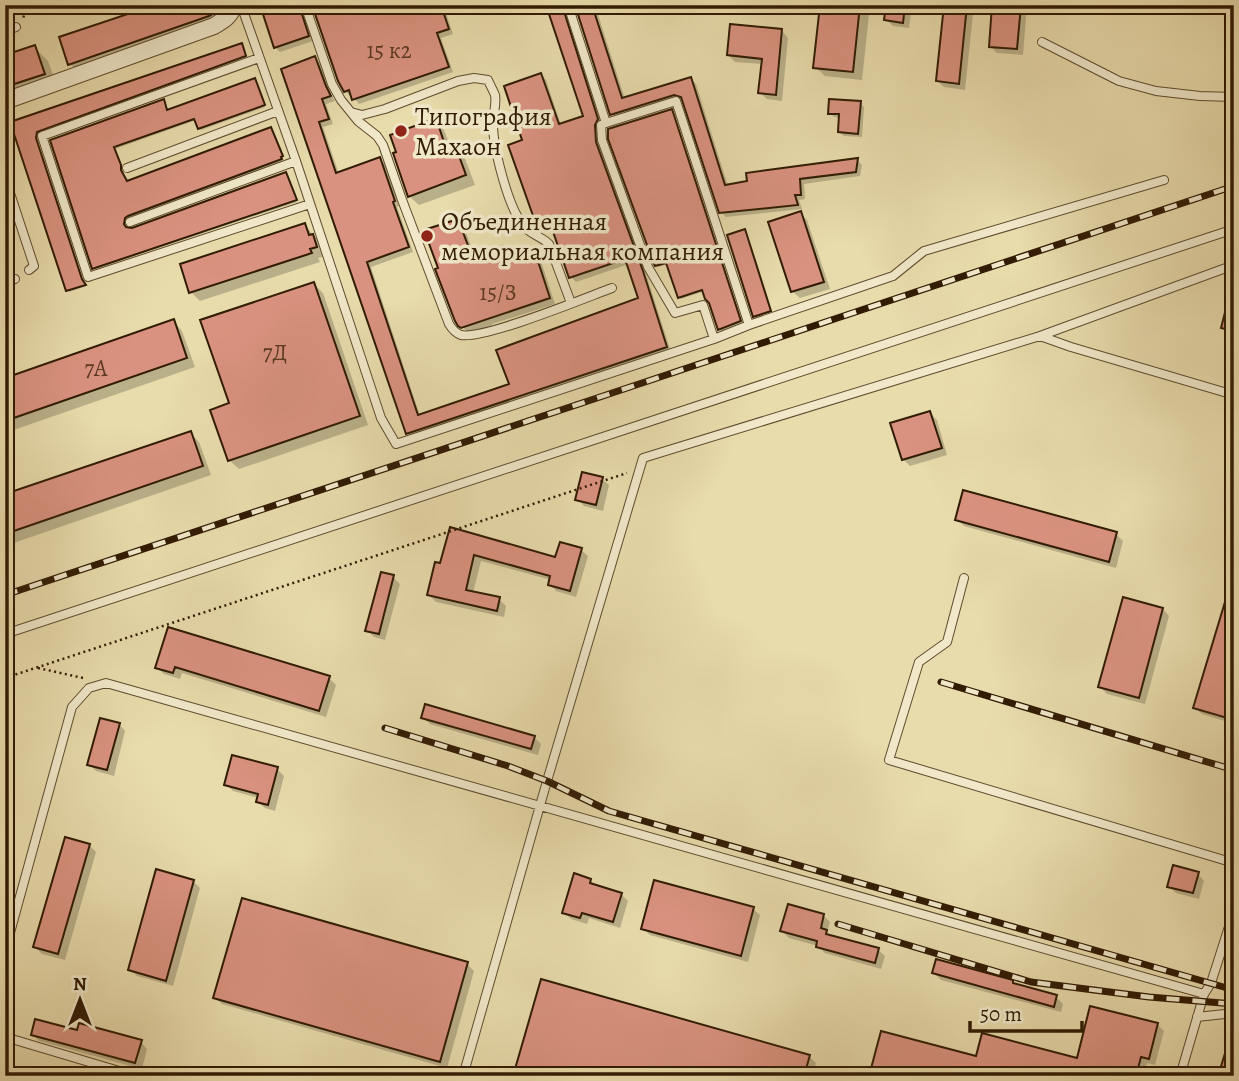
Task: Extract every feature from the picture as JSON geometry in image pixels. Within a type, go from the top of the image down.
[{"type":"street","points":[[10,101],[214,26],[226,19],[234,5]]},
{"type":"lane","points":[[241,5],[381,418],[396,444],[714,339],[893,276],[924,251],[1164,180]]},
{"type":"lane","points":[[305,5],[332,84],[358,121],[377,136],[383,145],[453,331],[461,335],[474,335],[612,288]]},
{"type":"lane","points":[[568,5],[606,123]]},
{"type":"lane","points":[[5,30],[16,27]]},
{"type":"lane","points":[[1042,42],[1119,81],[1156,91],[1234,97]]},
{"type":"lane","points":[[259,58],[42,136],[88,277],[310,204]]},
{"type":"lane","points":[[351,112],[362,115],[385,109],[458,81],[474,78],[488,80],[496,97],[493,126],[495,145],[510,197],[524,228],[549,244],[571,303]]},
{"type":"lane","points":[[714,339],[703,305],[675,313],[648,267],[602,140],[601,124],[676,101],[748,325]]},
{"type":"lane","points":[[127,168],[278,111]]},
{"type":"lane","points":[[130,222],[296,161]]},
{"type":"lane","points":[[5,178],[34,266],[29,270]]},
{"type":"lane","points":[[5,634],[1234,229]]},
{"type":"lane","points":[[463,1076],[643,458],[1040,336],[1234,265]]},
{"type":"lane","points":[[5,282],[15,279]]},
{"type":"lane","points":[[1040,336],[1234,396]]},
{"type":"lane","points":[[964,578],[947,642],[919,662],[889,760],[1234,863]]},
{"type":"lane","points":[[5,951],[72,707],[89,688],[106,683],[1204,994]]},
{"type":"lane","points":[[1180,1076],[1204,994],[1211,983],[1234,911]]},
{"type":"lane","points":[[1198,1017],[1234,1013]]},
{"type":"lane","points":[[5,1037],[136,1076]]},
{"type":"path","points":[[5,678],[631,471],[643,458]]},
{"type":"path","points":[[37,668],[106,683]]},
{"type":"building","points":[[138,5],[223,5],[209,16],[68,65],[59,37],[140,10]]},
{"type":"building","points":[[260,5],[299,5],[309,36],[274,48]]},
{"type":"building","points":[[312,5],[441,5],[449,29],[437,33],[449,67],[352,100],[349,90],[344,92],[338,81]]},
{"type":"building","points":[[546,5],[562,5],[598,119],[595,125],[596,142],[643,271],[667,347],[406,434],[281,69],[315,56],[331,96],[322,99],[329,119],[319,122],[336,173],[380,157],[409,247],[367,262],[418,415],[509,384],[496,350],[638,298],[625,259],[569,278],[550,223],[537,227],[508,145],[522,140],[504,86],[541,73],[559,124],[583,116]]},
{"type":"building","points":[[575,5],[592,5],[622,98],[691,77],[725,185],[747,181],[746,173],[858,158],[856,172],[800,179],[801,195],[795,195],[798,205],[719,213],[681,97],[674,95],[610,115]]},
{"type":"building","points":[[820,5],[860,5],[853,72],[813,68]]},
{"type":"building","points":[[886,5],[905,5],[903,23],[884,20]]},
{"type":"building","points":[[944,5],[967,5],[959,84],[936,81]]},
{"type":"building","points":[[992,5],[1021,5],[1017,49],[989,47]]},
{"type":"building","points":[[730,24],[782,29],[776,95],[758,93],[762,59],[727,55]]},
{"type":"building","points":[[242,43],[246,56],[37,132],[36,138],[86,285],[66,291],[10,122]]},
{"type":"building","points":[[35,45],[45,74],[5,87],[5,55]]},
{"type":"building","points":[[255,78],[265,105],[198,129],[194,119],[114,147],[121,170],[127,181],[271,127],[282,159],[128,216],[124,224],[132,228],[286,172],[297,200],[92,269],[50,140],[164,99],[167,110]]},
{"type":"building","points":[[829,99],[861,101],[858,134],[838,132],[839,114],[828,114]]},
{"type":"building","points":[[672,109],[741,321],[718,330],[702,290],[678,298],[666,263],[655,266],[608,139],[608,129]]},
{"type":"building","points":[[436,118],[446,148],[455,145],[466,175],[408,197],[393,153],[396,152],[390,135]]},
{"type":"building","points":[[801,211],[824,282],[791,292],[768,222]]},
{"type":"building","points":[[458,219],[472,256],[503,246],[507,258],[534,249],[550,298],[461,328],[458,326],[435,269],[438,268],[424,230]]},
{"type":"building","points":[[305,223],[309,235],[313,234],[317,247],[310,249],[312,253],[189,293],[180,264]]},
{"type":"building","points":[[745,229],[771,311],[753,317],[727,235]]},
{"type":"building","points":[[314,282],[360,416],[228,461],[210,410],[229,403],[200,320]]},
{"type":"building","points":[[1230,293],[1234,294],[1234,331],[1221,328]]},
{"type":"building","points":[[174,319],[187,358],[5,421],[5,378]]},
{"type":"building","points":[[930,411],[942,448],[902,460],[890,423]]},
{"type":"building","points":[[191,431],[203,466],[5,534],[5,494]]},
{"type":"building","points":[[582,472],[603,477],[596,505],[575,500]]},
{"type":"building","points":[[963,490],[1117,532],[1109,562],[955,520]]},
{"type":"building","points":[[450,527],[555,557],[560,542],[582,548],[570,591],[548,585],[550,576],[474,555],[466,590],[500,597],[497,611],[427,595],[435,562],[440,563]]},
{"type":"building","points":[[381,572],[394,575],[379,634],[365,631]]},
{"type":"building","points":[[1231,582],[1234,583],[1234,720],[1193,708]]},
{"type":"building","points":[[1123,597],[1163,608],[1139,698],[1098,687]]},
{"type":"building","points":[[168,627],[330,676],[319,711],[175,667],[173,673],[155,668]]},
{"type":"building","points":[[425,704],[535,736],[531,749],[421,718]]},
{"type":"building","points":[[100,718],[120,723],[107,770],[87,765]]},
{"type":"building","points":[[232,755],[278,767],[268,805],[256,802],[258,794],[224,785]]},
{"type":"building","points":[[65,837],[90,844],[58,954],[33,947]]},
{"type":"building","points":[[1173,865],[1199,872],[1193,893],[1167,887]]},
{"type":"building","points":[[156,869],[194,880],[166,981],[128,970]]},
{"type":"building","points":[[574,873],[591,879],[590,883],[622,893],[613,922],[582,913],[580,918],[562,913]]},
{"type":"building","points":[[654,880],[754,907],[741,956],[641,929]]},
{"type":"building","points":[[242,898],[468,962],[440,1062],[213,998]]},
{"type":"building","points":[[788,904],[824,914],[821,928],[827,930],[826,934],[879,948],[875,963],[816,947],[817,941],[780,931]]},
{"type":"building","points":[[936,959],[1057,995],[1054,1007],[932,973]]},
{"type":"building","points":[[541,979],[810,1055],[804,1076],[513,1076]]},
{"type":"building","points":[[1090,1006],[1158,1023],[1149,1059],[1141,1057],[1136,1076],[869,1076],[881,1031],[976,1056],[982,1033],[1077,1058]]},
{"type":"building","points":[[35,1019],[77,1030],[79,1023],[142,1040],[135,1063],[31,1035]]},
{"type":"building","points":[[1231,1034],[1234,1034],[1234,1076],[1218,1076]]},
{"type":"railway","points":[[5,595],[1234,186]]},
{"type":"railway","points":[[941,682],[1234,770]]},
{"type":"railway","points":[[385,728],[508,766],[547,781],[609,811],[1234,990]]},
{"type":"railway","points":[[838,924],[1031,982],[1149,997],[1234,1004]]},
{"type":"place","name":"Типография Махаон","points":[[401,131]]},
{"type":"place","name":"Объединенная мемориальная компания","points":[[427,236]]}]
